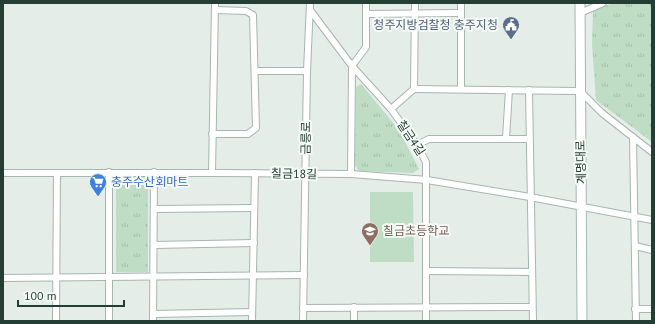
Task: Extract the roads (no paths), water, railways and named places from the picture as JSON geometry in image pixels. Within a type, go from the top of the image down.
[{"type":"street","points":[[212,173],[215,3]]},
{"type":"street","points":[[351,174],[352,66],[366,47],[366,3]]},
{"type":"street","points":[[414,89],[416,3]]},
{"type":"street","points":[[461,3],[461,90]]},
{"type":"street","name":"계명대로","points":[[580,3],[582,321]]},
{"type":"street","points":[[580,13],[603,3]]},
{"type":"street","name":"칠금4길","points":[[310,6],[352,66],[391,109],[417,145],[426,162],[426,321]]},
{"type":"street","name":"금릉로","points":[[303,321],[307,71],[310,6]]},
{"type":"street","points":[[212,134],[248,134],[256,128],[253,15],[246,11],[215,10]]},
{"type":"street","points":[[366,14],[460,13]]},
{"type":"street","points":[[255,71],[307,71]]},
{"type":"street","points":[[391,109],[414,89],[580,91],[602,113],[652,152]]},
{"type":"street","points":[[506,138],[509,90]]},
{"type":"street","points":[[529,90],[533,321]]},
{"type":"street","points":[[633,138],[636,321]]},
{"type":"street","points":[[417,145],[429,139],[529,139]]},
{"type":"street","points":[[109,172],[110,321]]},
{"type":"street","points":[[153,321],[154,172]]},
{"type":"street","name":"칠금18길","points":[[3,173],[154,172],[351,174],[427,180],[530,197],[652,220]]},
{"type":"street","points":[[56,321],[57,173]]},
{"type":"street","points":[[252,321],[255,173]]},
{"type":"street","points":[[154,209],[254,208]]},
{"type":"street","points":[[154,245],[254,243]]},
{"type":"street","points":[[635,246],[652,250]]},
{"type":"street","points":[[426,271],[532,272]]},
{"type":"street","points":[[3,278],[304,275]]},
{"type":"street","points":[[303,308],[532,307]]},
{"type":"street","points":[[354,308],[354,321]]},
{"type":"street","points":[[636,309],[652,309]]},
{"type":"street","points":[[153,314],[252,312]]},
{"type":"place","name":"청주지방검찰청 충주지청","points":[[511,40]]},
{"type":"place","name":"충주수산회마트","points":[[98,197]]},
{"type":"place","name":"칠금초등학교","points":[[370,246]]}]
